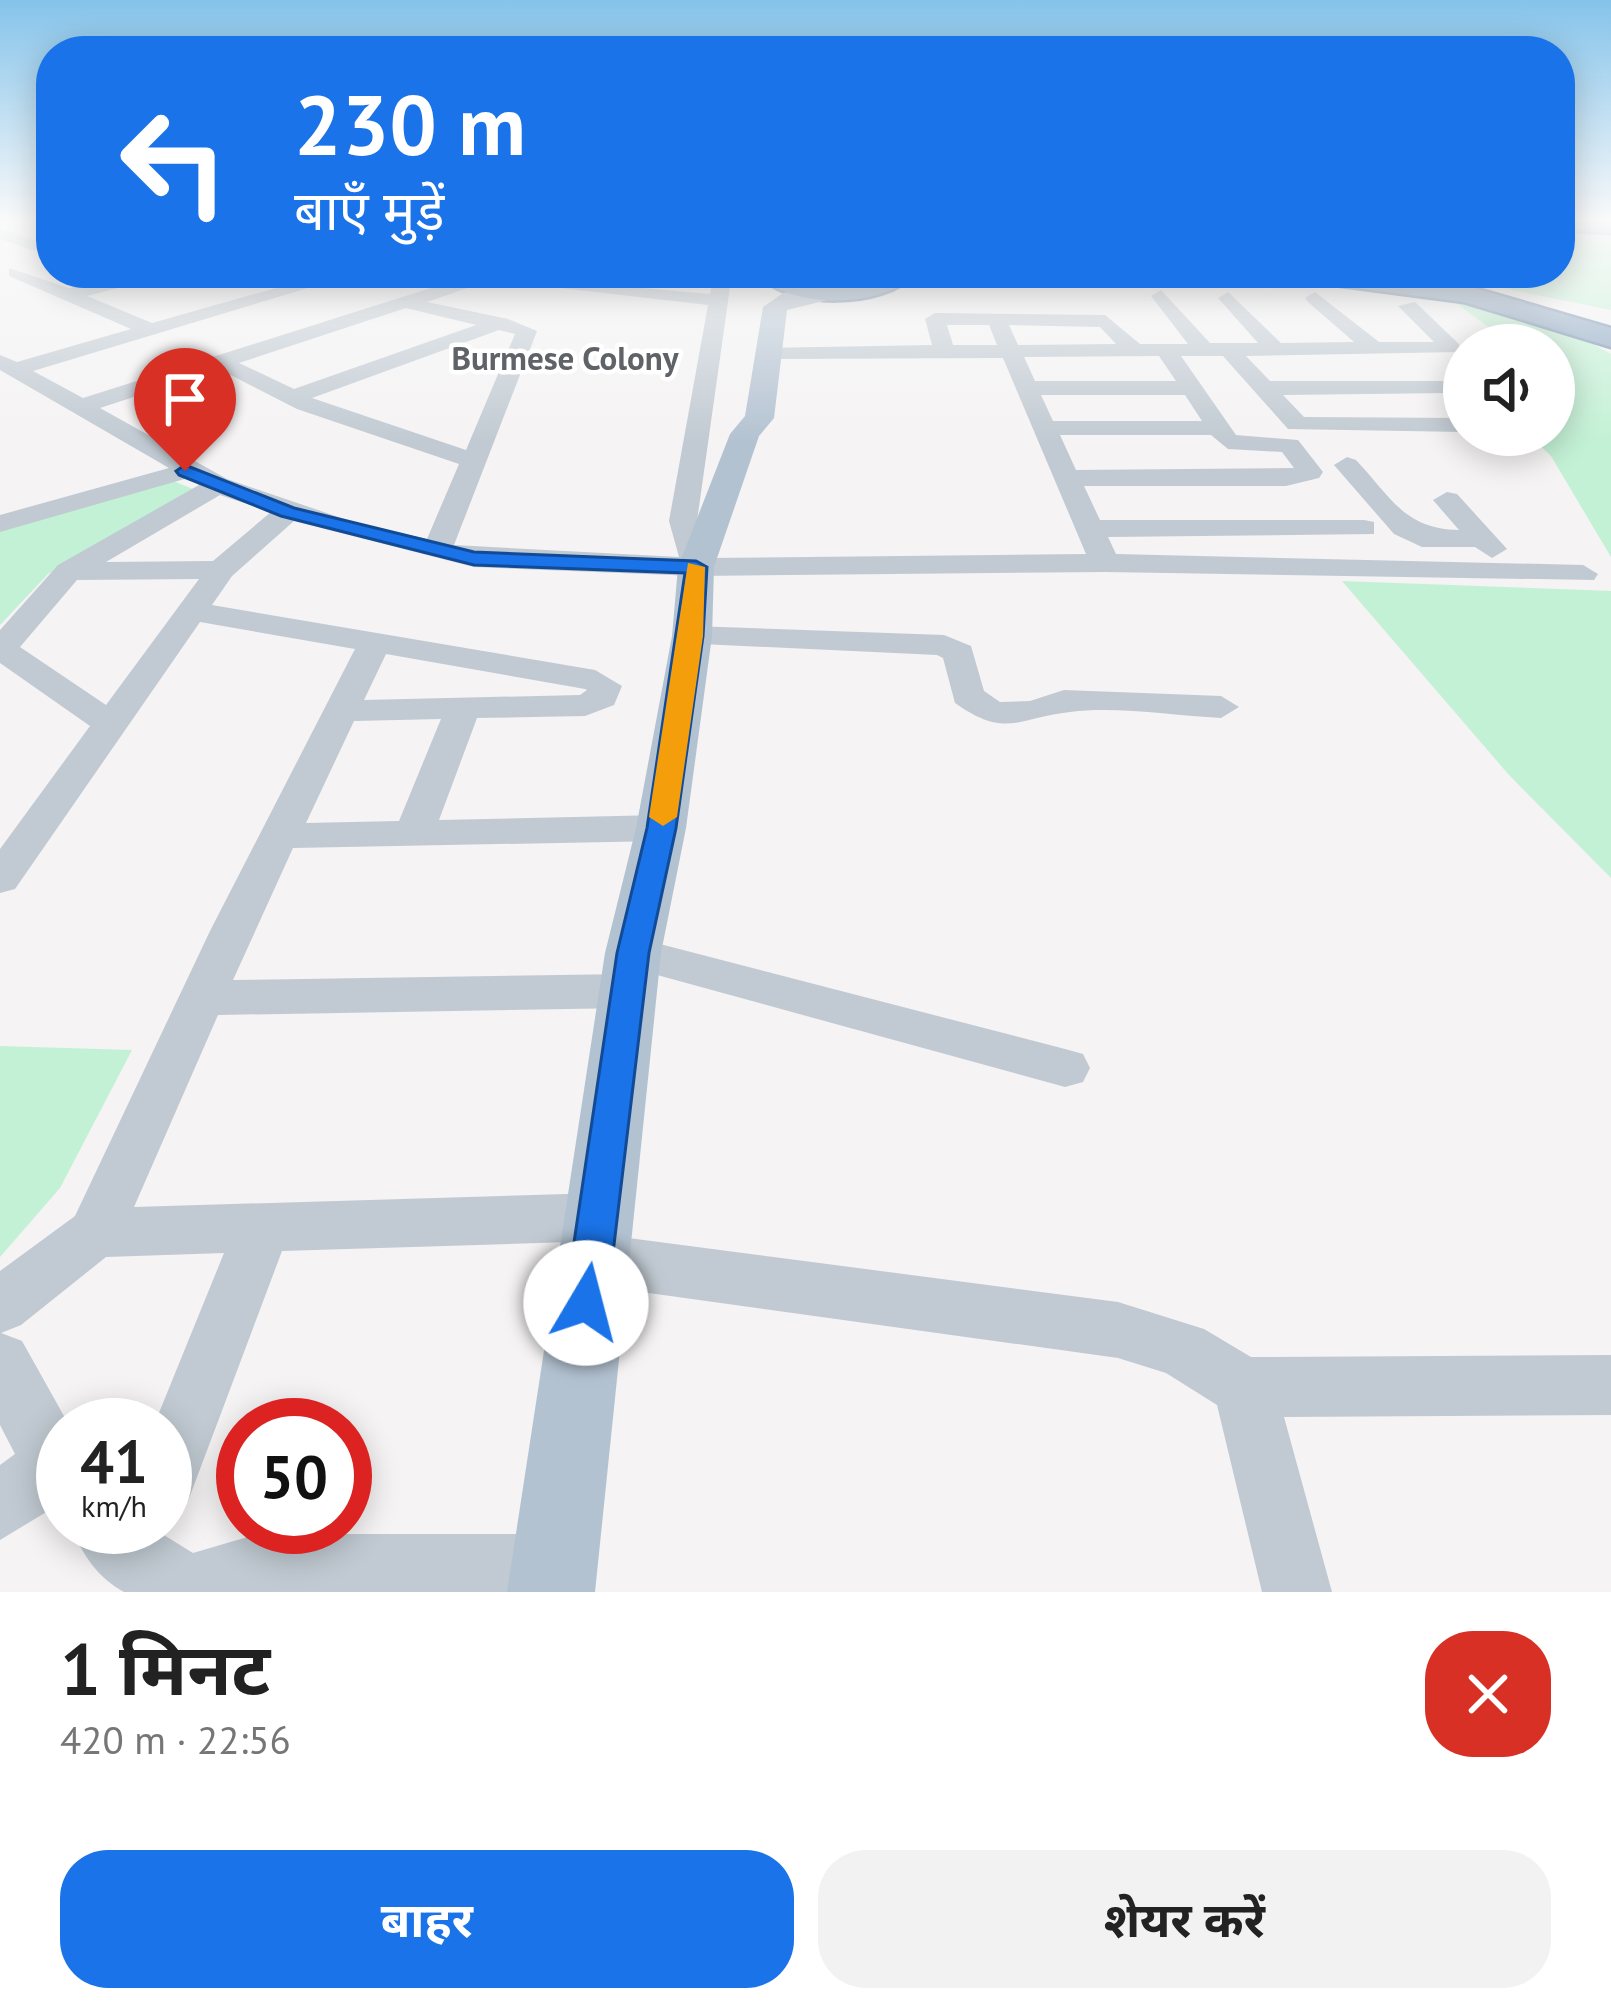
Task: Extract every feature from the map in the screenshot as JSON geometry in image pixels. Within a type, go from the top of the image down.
[{"type":"highway","points":[[1456,294],[1611,338]]},
{"type":"highway","points":[[1508,294],[1611,319]]},
{"type":"main road","points":[[745,434],[735,418],[753,294]]},
{"type":"main road","points":[[554,1581],[630,972],[662,828],[692,636],[696,567],[745,434],[759,418],[775,307],[812,294]]},
{"type":"street","points":[[71,294],[152,331]]},
{"type":"street","points":[[8,365],[152,331],[277,294]]},
{"type":"street","points":[[80,407],[428,294]]},
{"type":"street","points":[[668,294],[717,300]]},
{"type":"street","points":[[696,567],[683,521],[718,294]]},
{"type":"street","points":[[1319,294],[1374,350]]},
{"type":"street","points":[[1161,296],[1297,424],[1443,425]]},
{"type":"street","points":[[1228,298],[1276,350]]},
{"type":"street","points":[[251,302],[338,325]]},
{"type":"street","points":[[404,302],[527,331],[437,550]]},
{"type":"street","points":[[768,353],[1452,348],[1408,306]]},
{"type":"street","points":[[996,319],[1105,563]]},
{"type":"street","points":[[944,352],[935,320],[1105,321],[1135,352]]},
{"type":"street","points":[[294,397],[501,322]]},
{"type":"street","points":[[1064,478],[1286,478],[1310,472],[1289,445],[1228,442],[1214,428],[1167,352]]},
{"type":"street","points":[[223,363],[294,397],[473,461]]},
{"type":"street","points":[[8,365],[185,471],[288,512],[437,550],[524,564],[1105,563],[1583,574]]},
{"type":"street","points":[[1261,388],[1443,386]]},
{"type":"street","points":[[1025,388],[1190,388]]},
{"type":"street","points":[[1042,428],[1214,428]]},
{"type":"street","points":[[1347,465],[1404,528],[1423,538],[1484,539]]},
{"type":"street","points":[[5,517],[185,471]]},
{"type":"street","points":[[111,724],[0,649],[69,571],[218,485]]},
{"type":"street","points":[[1447,500],[1512,572]]},
{"type":"street","points":[[0,879],[221,570],[288,512]]},
{"type":"street","points":[[1089,529],[1364,528]]},
{"type":"street","points":[[69,571],[221,570]]},
{"type":"street","points":[[192,611],[376,640],[596,680],[605,686],[602,698],[585,705],[342,710]]},
{"type":"street","points":[[692,636],[944,645],[958,653],[967,696],[992,713],[1034,712],[1064,700],[1221,707]]},
{"type":"street","points":[[0,1306],[95,1233],[376,640]]},
{"type":"street","points":[[414,833],[464,707]]},
{"type":"street","points":[[280,836],[662,828]]},
{"type":"street","points":[[204,998],[630,972],[1065,1068]]},
{"type":"street","points":[[95,1233],[263,1227],[596,1238],[1118,1330],[1182,1349],[1244,1387],[1611,1384]]},
{"type":"street","points":[[192,1409],[263,1227]]},
{"type":"street","points":[[0,1362],[36,1430]]},
{"type":"street","points":[[1244,1387],[1297,1592]]},
{"type":"street","points":[[0,1506],[36,1485]]},
{"type":"street","points":[[152,1559],[258,1569],[554,1581]]},
{"type":"green space","points":[[1445,294],[1541,324],[1484,324]]},
{"type":"green space","points":[[1533,294],[1611,294],[1611,310]]},
{"type":"green space","points":[[1575,335],[1611,354],[1611,557],[1551,456],[1575,456]]},
{"type":"green space","points":[[166,478],[193,489],[48,574],[0,625],[0,531]]},
{"type":"green space","points":[[1342,581],[1611,591],[1611,878],[1509,775]]},
{"type":"green space","points":[[0,1046],[132,1050],[60,1188],[0,1257]]},
{"type":"slow traffic","points":[[663,817],[692,636],[695,567]]},
{"type":"district","name":"Burmese Colony","points":[[565,358]]},
{"type":"route","points":[[185,471],[288,512],[474,559],[696,567],[692,636],[662,828],[633,953],[586,1303]]}]
